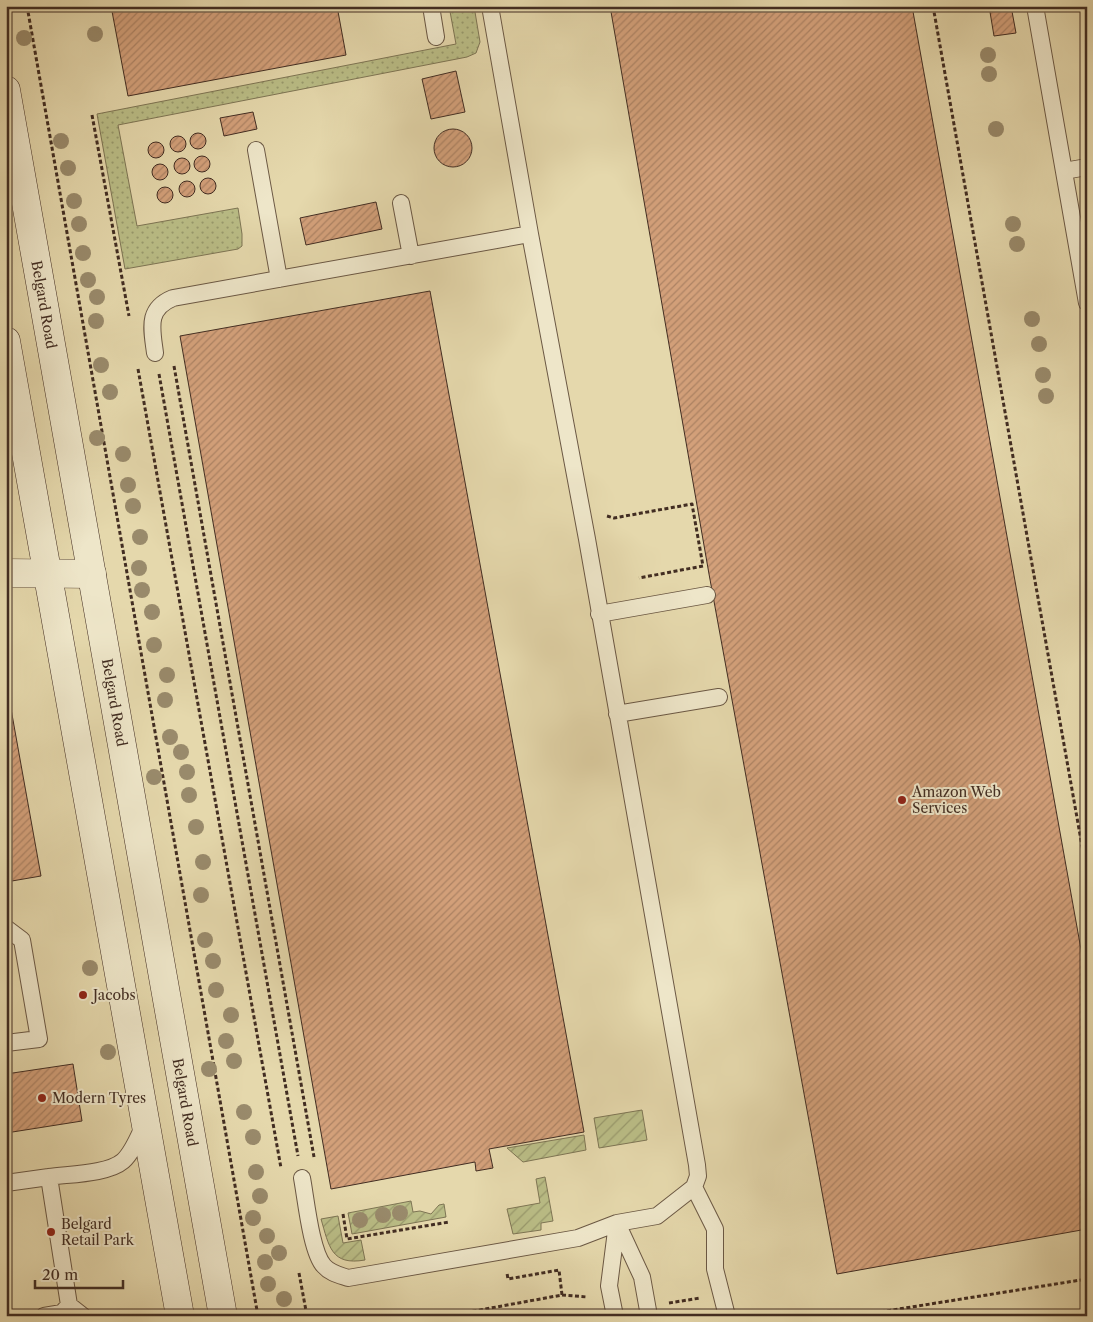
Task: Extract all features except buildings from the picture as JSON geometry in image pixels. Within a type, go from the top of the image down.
[{"type":"main road","name":"Belgard Road","points":[[6,90],[10,137],[92,574],[223,1316]]},
{"type":"main road","points":[[6,341],[180,1316]]},
{"type":"main road","points":[[6,573],[92,574]]},
{"type":"lane","points":[[431,6],[436,37]]},
{"type":"lane","points":[[302,1178],[316,1253],[324,1266],[336,1274],[348,1278],[578,1238],[618,1223],[657,1216],[694,1187],[698,1176],[490,6]]},
{"type":"lane","points":[[1035,6],[1087,303]]},
{"type":"lane","points":[[256,150],[279,279]]},
{"type":"lane","points":[[1064,171],[1087,168]]},
{"type":"lane","points":[[401,203],[411,256]]},
{"type":"lane","points":[[155,353],[152,326],[157,308],[163,302],[173,298],[530,234]]},
{"type":"lane","points":[[599,614],[707,595]]},
{"type":"lane","points":[[617,714],[719,697]]},
{"type":"lane","points":[[6,928],[22,940],[39,1039],[6,1043]]},
{"type":"lane","points":[[6,1183],[105,1169],[123,1161],[146,1121]]},
{"type":"lane","points":[[49,1177],[69,1305],[83,1316]]},
{"type":"lane","points":[[694,1187],[715,1229],[716,1269],[727,1316]]},
{"type":"lane","points":[[614,1316],[609,1286],[618,1223]]},
{"type":"lane","points":[[618,1223],[642,1277],[649,1316]]},
{"type":"lane","points":[[44,1316],[62,1314],[69,1305]]},
{"type":"path","points":[[27,6],[258,1316]]},
{"type":"path","points":[[933,6],[1087,874]]},
{"type":"path","points":[[92,115],[129,318]]},
{"type":"path","points":[[155,353],[302,1178]]},
{"type":"path","points":[[172,359],[314,1159]]},
{"type":"path","points":[[138,366],[281,1169]]},
{"type":"path","points":[[603,513],[614,518],[692,504],[703,566],[639,578]]},
{"type":"path","points":[[343,1214],[347,1238],[449,1222]]},
{"type":"path","points":[[503,1251],[508,1279],[558,1270],[562,1295]]},
{"type":"path","points":[[298,1267],[307,1316]]},
{"type":"path","points":[[855,1316],[1087,1279]]},
{"type":"path","points":[[447,1316],[562,1295],[590,1297],[593,1299]]},
{"type":"green space","points":[[449,6],[474,6],[480,42],[476,53],[467,57],[118,125],[137,226],[238,208],[242,234],[242,246],[238,249],[125,269],[97,114],[456,44]]},
{"type":"green space","points":[[642,1110],[647,1140],[599,1148],[594,1118]]},
{"type":"green space","points":[[584,1135],[586,1150],[523,1162],[507,1148]]},
{"type":"green space","points":[[545,1177],[553,1221],[541,1223],[541,1230],[513,1234],[507,1209],[540,1203],[536,1179]]},
{"type":"green space","points":[[411,1201],[413,1212],[420,1211],[431,1214],[439,1205],[444,1204],[446,1217],[352,1234],[348,1213]]},
{"type":"green space","points":[[338,1216],[343,1243],[361,1240],[365,1260],[345,1260],[333,1252],[326,1238],[321,1219]]},
{"type":"place","name":"Amazon Web Services","points":[[902,800]]},
{"type":"place","name":"Jacobs","points":[[83,995]]},
{"type":"place","name":"Modern Tyres","points":[[42,1098]]},
{"type":"place","name":"Belgard Retail Park","points":[[51,1232]]}]
